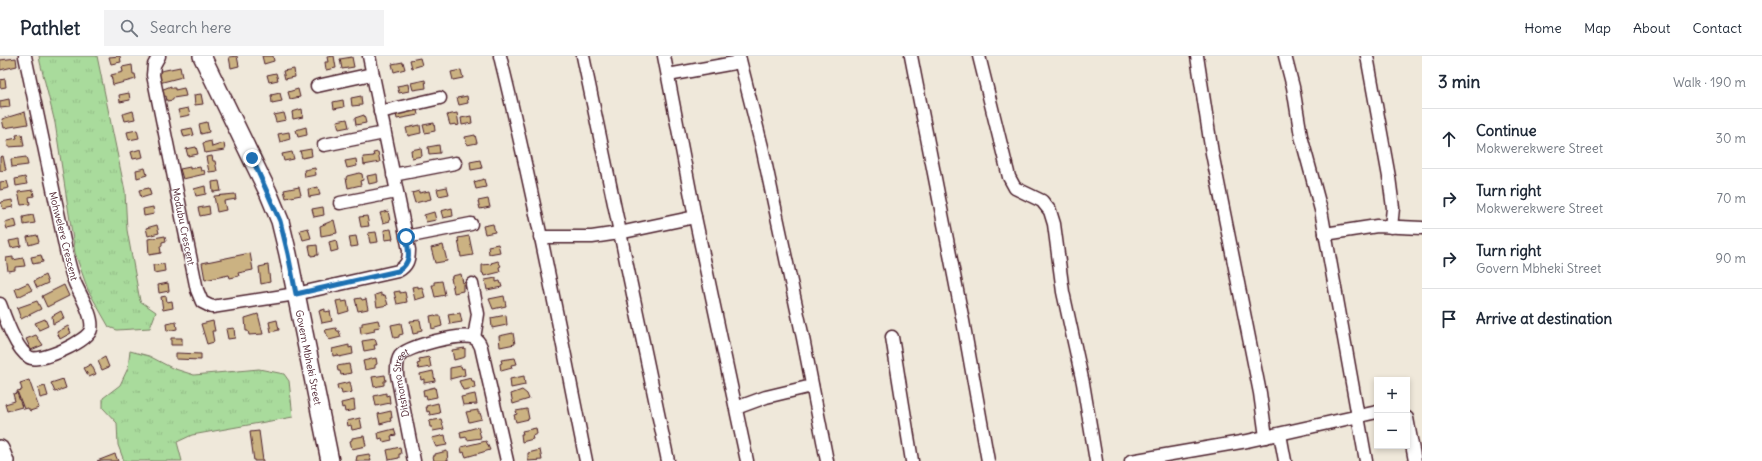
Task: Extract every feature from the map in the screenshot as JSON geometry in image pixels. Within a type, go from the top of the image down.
[{"type":"street","name":"Mohwelere Crescent","points":[[0,304],[13,334],[24,353],[30,358],[37,359],[46,357],[83,340],[89,335],[91,329],[92,322],[75,282],[68,260],[25,56]]},
{"type":"street","name":"Modubu Crescent","points":[[159,56],[154,65],[152,75],[197,290],[202,302],[212,307],[218,307],[296,294]]},
{"type":"street","name":"Govern Mbheki Street","points":[[202,56],[268,192],[280,221],[330,461]]},
{"type":"street","points":[[296,294],[398,271],[407,264],[409,258],[369,56]]},
{"type":"street","points":[[500,56],[522,147],[540,237],[556,303],[586,461]]},
{"type":"street","points":[[583,56],[668,461]]},
{"type":"street","points":[[664,56],[747,461]]},
{"type":"street","points":[[911,56],[963,321],[988,461]]},
{"type":"street","points":[[980,56],[1009,177],[1016,188],[1042,201],[1050,211],[1054,224],[1063,292],[1083,383],[1096,461]]},
{"type":"street","points":[[1197,56],[1212,153],[1260,393],[1266,437]]},
{"type":"street","points":[[1285,56],[1294,87],[1301,136],[1325,234],[1366,461]]},
{"type":"street","points":[[1367,56],[1389,177],[1393,208],[1391,227]]},
{"type":"street","points":[[668,75],[740,59],[762,147],[827,461]]},
{"type":"street","points":[[317,86],[372,74]]},
{"type":"street","points":[[380,112],[440,98]]},
{"type":"street","points":[[324,145],[384,133]]},
{"type":"street","points":[[393,175],[455,163]]},
{"type":"street","points":[[340,203],[396,192]]},
{"type":"street","points":[[540,237],[592,237],[620,233],[696,217]]},
{"type":"street","points":[[406,237],[472,224]]},
{"type":"street","points":[[1325,234],[1377,226],[1422,228]]},
{"type":"street","points":[[472,284],[478,314],[474,338],[478,341],[481,347],[507,461]]},
{"type":"street","name":"Ditshomo Street","points":[[414,461],[397,375],[397,364],[400,356],[415,346],[462,336],[474,338]]},
{"type":"street","points":[[892,337],[912,461]]},
{"type":"street","points":[[736,408],[766,397],[812,386]]},
{"type":"street","points":[[1131,461],[1183,457],[1374,413]]},
{"type":"street","points":[[1280,434],[1285,461]]},
{"type":"street","points":[[1410,434],[1415,461]]},
{"type":"street","points":[[0,449],[5,461]]},
{"type":"green space","points":[[39,56],[97,56],[125,191],[127,230],[140,301],[156,312],[150,328],[117,330],[109,327],[88,290],[75,253],[55,123]]},
{"type":"green space","points":[[130,351],[149,356],[172,368],[194,375],[259,369],[284,374],[289,381],[293,417],[192,435],[177,442],[182,461],[124,461],[118,445],[117,423],[103,408],[103,398],[120,385],[128,368]]},
{"type":"building","points":[[120,56],[121,62],[111,64],[109,57]]},
{"type":"building","points":[[237,56],[239,66],[231,68],[229,57]]},
{"type":"building","points":[[262,56],[273,56],[274,61],[264,64]]},
{"type":"building","points":[[334,56],[336,68],[326,70],[325,62],[328,62],[327,57]]},
{"type":"building","points":[[352,57],[354,67],[342,69],[340,59]]},
{"type":"building","points":[[16,58],[17,66],[0,70],[0,60]]},
{"type":"building","points":[[420,58],[422,65],[412,68],[410,60]]},
{"type":"building","points":[[403,62],[405,69],[394,72],[392,64]]},
{"type":"building","points":[[132,65],[133,74],[135,74],[136,79],[113,85],[111,75],[123,72],[122,67]]},
{"type":"building","points":[[180,67],[182,77],[159,83],[156,72]]},
{"type":"building","points":[[294,69],[295,77],[285,79],[283,71]]},
{"type":"building","points":[[461,70],[463,78],[453,80],[451,72]]},
{"type":"building","points":[[276,73],[278,80],[269,82],[267,75]]},
{"type":"building","points":[[5,79],[6,87],[0,88],[0,80]]},
{"type":"building","points":[[425,80],[426,88],[413,90],[411,83]]},
{"type":"building","points":[[408,84],[409,91],[399,93],[397,86]]},
{"type":"building","points":[[171,86],[171,88],[175,88],[175,90],[184,88],[186,96],[173,98],[173,100],[167,101],[166,96],[163,97],[161,90]]},
{"type":"building","points":[[298,89],[300,97],[290,99],[288,92]]},
{"type":"building","points":[[129,93],[130,100],[120,102],[119,95]]},
{"type":"building","points":[[280,93],[282,101],[272,103],[271,95]]},
{"type":"building","points":[[201,94],[203,104],[195,105],[194,95]]},
{"type":"building","points":[[361,96],[362,105],[352,106],[351,98]]},
{"type":"building","points":[[467,96],[468,103],[459,105],[457,98]]},
{"type":"building","points":[[9,99],[10,107],[0,108],[0,101]]},
{"type":"building","points":[[343,100],[344,107],[334,109],[333,102]]},
{"type":"building","points":[[188,108],[190,115],[180,117],[178,110]]},
{"type":"building","points":[[302,109],[303,117],[293,119],[292,112]]},
{"type":"building","points":[[417,110],[418,115],[397,119],[396,114]]},
{"type":"building","points":[[133,111],[135,119],[125,121],[123,114]]},
{"type":"building","points":[[25,112],[28,124],[4,128],[2,119]]},
{"type":"building","points":[[284,113],[286,120],[276,122],[274,115]]},
{"type":"building","points":[[457,113],[459,125],[450,125],[447,115]]},
{"type":"building","points":[[364,115],[366,123],[356,125],[355,118]]},
{"type":"building","points":[[471,116],[472,123],[462,125],[461,118]]},
{"type":"building","points":[[347,119],[349,127],[339,129],[337,121]]},
{"type":"building","points":[[207,122],[209,132],[201,134],[199,124]]},
{"type":"building","points":[[434,123],[435,131],[425,133],[423,125]]},
{"type":"building","points":[[420,125],[421,133],[408,136],[406,128]]},
{"type":"building","points":[[306,127],[307,135],[298,137],[296,130]]},
{"type":"building","points":[[192,128],[194,135],[184,137],[182,130]]},
{"type":"building","points":[[137,130],[139,138],[129,140],[127,132]]},
{"type":"building","points":[[289,132],[290,139],[280,142],[278,134]]},
{"type":"building","points":[[22,134],[24,146],[8,147],[7,140],[17,138],[16,135]]},
{"type":"building","points":[[475,135],[477,143],[467,145],[465,137]]},
{"type":"building","points":[[211,141],[212,147],[224,143],[225,150],[205,153],[203,143]]},
{"type":"building","points":[[439,145],[440,153],[429,154],[428,147]]},
{"type":"building","points":[[196,147],[198,154],[188,156],[186,149]]},
{"type":"building","points":[[421,148],[422,156],[412,158],[411,150]]},
{"type":"building","points":[[141,149],[143,157],[133,159],[131,152]]},
{"type":"building","points":[[311,149],[312,156],[302,158],[300,151]]},
{"type":"building","points":[[292,152],[294,159],[284,161],[282,154]]},
{"type":"building","points":[[378,152],[380,162],[364,165],[363,157],[374,156],[373,153]]},
{"type":"building","points":[[3,156],[6,170],[0,171],[0,157]]},
{"type":"building","points":[[212,156],[213,161],[215,161],[217,171],[209,172],[206,157]]},
{"type":"building","points":[[26,157],[28,165],[12,167],[11,159]]},
{"type":"building","points":[[356,159],[357,166],[347,168],[345,161]]},
{"type":"building","points":[[480,160],[482,168],[471,170],[470,162]]},
{"type":"building","points":[[190,167],[190,169],[200,167],[201,171],[204,170],[205,174],[183,179],[180,169]]},
{"type":"building","points":[[145,168],[147,175],[137,178],[136,170]]},
{"type":"building","points":[[315,168],[316,175],[305,177],[304,170]]},
{"type":"building","points":[[359,173],[362,174],[363,180],[360,181],[361,185],[348,188],[347,176]]},
{"type":"building","points":[[377,174],[378,182],[369,184],[367,176]]},
{"type":"building","points":[[25,177],[27,184],[16,186],[15,179]]},
{"type":"building","points":[[484,179],[486,187],[476,189],[474,182]]},
{"type":"building","points":[[7,181],[9,188],[0,190],[0,182]]},
{"type":"building","points":[[219,181],[221,191],[213,192],[212,182]]},
{"type":"building","points":[[205,186],[206,194],[196,196],[194,189]]},
{"type":"building","points":[[299,187],[301,195],[286,198],[284,190]]},
{"type":"building","points":[[318,187],[320,195],[309,197],[308,189]]},
{"type":"building","points":[[447,187],[449,194],[439,196],[437,189]]},
{"type":"building","points":[[149,188],[151,195],[141,198],[139,190]]},
{"type":"building","points":[[33,190],[34,196],[29,197],[30,204],[21,205],[18,192]]},
{"type":"building","points":[[419,191],[419,193],[429,191],[431,199],[415,203],[412,193]]},
{"type":"building","points":[[235,194],[236,199],[224,201],[226,210],[217,212],[214,196]]},
{"type":"building","points":[[488,199],[490,207],[480,209],[478,201]]},
{"type":"building","points":[[12,200],[13,207],[3,209],[1,202]]},
{"type":"building","points":[[209,206],[210,214],[200,216],[198,208]]},
{"type":"building","points":[[153,207],[154,214],[144,216],[143,209]]},
{"type":"building","points":[[323,207],[324,215],[314,217],[312,209]]},
{"type":"building","points":[[452,208],[453,216],[443,218],[441,211]]},
{"type":"building","points":[[388,211],[390,221],[383,223],[380,213]]},
{"type":"building","points":[[434,212],[436,220],[426,222],[424,215]]},
{"type":"building","points":[[33,215],[35,223],[24,225],[23,217]]},
{"type":"building","points":[[367,216],[369,226],[361,227],[359,217]]},
{"type":"building","points":[[15,219],[17,227],[7,229],[5,222]]},
{"type":"building","points":[[334,220],[337,233],[321,236],[320,226]]},
{"type":"building","points":[[493,224],[495,232],[485,234],[483,226]]},
{"type":"building","points":[[157,225],[159,233],[148,236],[146,228]]},
{"type":"building","points":[[308,228],[311,238],[303,240],[300,230]]},
{"type":"building","points":[[391,229],[393,239],[385,240],[384,230]]},
{"type":"building","points":[[376,232],[378,242],[370,243],[368,233]]},
{"type":"building","points":[[37,235],[39,242],[29,245],[27,237]]},
{"type":"building","points":[[165,236],[166,241],[162,242],[162,246],[160,246],[161,253],[149,255],[148,239]]},
{"type":"building","points":[[356,236],[358,246],[351,247],[349,237]]},
{"type":"building","points":[[469,236],[473,255],[461,257],[458,238]]},
{"type":"building","points":[[20,239],[21,246],[11,248],[9,241]]},
{"type":"building","points":[[336,240],[338,250],[331,252],[329,242]]},
{"type":"building","points":[[498,244],[500,252],[489,254],[488,246]]},
{"type":"building","points":[[317,245],[318,255],[311,256],[309,246]]},
{"type":"building","points":[[443,245],[447,261],[435,263],[431,248]]},
{"type":"building","points":[[250,253],[253,270],[238,273],[239,276],[230,278],[229,275],[205,280],[202,263]]},
{"type":"building","points":[[41,255],[43,262],[33,264],[31,257]]},
{"type":"building","points":[[13,257],[13,260],[23,258],[25,266],[15,267],[15,270],[8,271],[6,258]]},
{"type":"building","points":[[498,261],[501,266],[499,267],[500,272],[484,276],[482,273],[482,265],[492,264],[491,263]]},
{"type":"building","points":[[164,264],[165,271],[154,273],[153,265]]},
{"type":"building","points":[[268,265],[270,282],[261,284],[259,267]]},
{"type":"building","points":[[461,274],[463,283],[465,282],[466,285],[463,285],[463,291],[454,293],[451,278],[452,276]]},
{"type":"building","points":[[45,275],[48,283],[37,288],[34,281]]},
{"type":"building","points":[[496,278],[496,282],[500,281],[502,287],[487,290],[485,280]]},
{"type":"building","points":[[442,281],[445,295],[435,297],[432,285],[434,285],[434,282]]},
{"type":"building","points":[[28,283],[32,290],[18,297],[15,289]]},
{"type":"building","points":[[168,283],[169,291],[159,293],[158,285]]},
{"type":"building","points":[[64,285],[69,296],[47,307],[42,296]]},
{"type":"building","points":[[418,286],[418,288],[422,287],[425,297],[415,300],[412,287]]},
{"type":"building","points":[[400,291],[400,293],[405,292],[407,302],[397,304],[394,292]]},
{"type":"building","points":[[381,293],[381,296],[385,295],[388,305],[377,307],[375,295]]},
{"type":"building","points":[[166,296],[167,302],[172,301],[173,308],[163,310],[161,297]]},
{"type":"building","points":[[504,296],[506,306],[493,309],[489,299]]},
{"type":"building","points":[[361,298],[362,300],[366,299],[368,309],[358,311],[355,299]]},
{"type":"building","points":[[342,300],[342,302],[347,301],[349,311],[339,314],[336,301]]},
{"type":"building","points":[[37,301],[41,309],[21,319],[17,308]]},
{"type":"building","points":[[325,309],[325,312],[330,311],[332,321],[322,323],[319,311]]},
{"type":"building","points":[[61,311],[64,318],[53,324],[52,316]]},
{"type":"building","points":[[460,313],[462,322],[450,324],[448,314]]},
{"type":"building","points":[[258,314],[263,334],[249,335],[248,331],[246,331],[245,318]]},
{"type":"building","points":[[506,315],[507,325],[492,328],[491,318]]},
{"type":"building","points":[[430,316],[440,316],[442,326],[432,329]]},
{"type":"building","points":[[45,319],[48,326],[39,330],[35,323]]},
{"type":"building","points":[[277,320],[279,330],[271,332],[269,322]]},
{"type":"building","points":[[378,320],[380,327],[374,328],[375,331],[361,334],[360,326],[362,326],[362,323]]},
{"type":"building","points":[[420,320],[422,330],[413,334],[410,321]]},
{"type":"building","points":[[213,321],[215,331],[212,331],[214,342],[207,344],[201,324]]},
{"type":"building","points":[[176,322],[177,329],[167,331],[166,324]]},
{"type":"building","points":[[401,323],[403,334],[394,338],[391,325]]},
{"type":"building","points":[[68,326],[71,333],[60,339],[57,332]]},
{"type":"building","points":[[234,328],[235,338],[228,339],[226,329]]},
{"type":"building","points":[[336,328],[341,337],[329,340],[325,330]]},
{"type":"building","points":[[513,333],[515,344],[500,347],[499,336]]},
{"type":"building","points":[[36,335],[43,345],[31,350],[26,339]]},
{"type":"building","points":[[171,338],[182,338],[182,345],[171,345]]},
{"type":"building","points":[[375,339],[377,345],[374,345],[375,349],[364,351],[362,341]]},
{"type":"building","points":[[349,345],[349,348],[352,347],[353,354],[339,357],[338,355],[333,356],[332,349]]},
{"type":"building","points":[[465,348],[465,357],[454,360],[452,350]]},
{"type":"building","points":[[176,353],[201,354],[201,360],[176,359]]},
{"type":"building","points":[[105,357],[109,367],[102,370],[98,361]]},
{"type":"building","points":[[429,357],[431,367],[419,369],[417,364],[420,363],[419,359]]},
{"type":"building","points":[[376,358],[377,364],[375,365],[375,368],[365,370],[363,361]]},
{"type":"building","points":[[515,358],[517,364],[511,365],[512,368],[501,371],[501,360]]},
{"type":"building","points":[[91,364],[96,374],[89,377],[84,368]]},
{"type":"building","points":[[349,364],[351,373],[341,375],[337,366]]},
{"type":"building","points":[[461,366],[462,369],[464,368],[465,375],[450,379],[450,368]]},
{"type":"building","points":[[433,371],[435,381],[424,383],[424,379],[421,380],[420,374]]},
{"type":"building","points":[[385,375],[386,381],[384,381],[384,385],[374,387],[372,377]]},
{"type":"building","points":[[524,376],[525,385],[511,388],[510,379]]},
{"type":"building","points":[[471,378],[472,381],[474,381],[475,388],[463,390],[459,381]]},
{"type":"building","points":[[63,379],[66,388],[55,392],[51,383]]},
{"type":"building","points":[[29,380],[39,408],[30,411],[28,408],[24,409],[17,391],[22,390],[20,383]]},
{"type":"building","points":[[350,382],[352,392],[342,394],[341,389],[338,390],[337,385]]},
{"type":"building","points":[[45,386],[48,396],[40,398],[38,388]]},
{"type":"building","points":[[435,387],[437,397],[427,399],[426,395],[424,396],[423,390]]},
{"type":"building","points":[[522,390],[527,394],[529,399],[513,404],[511,394]]},
{"type":"building","points":[[17,393],[22,407],[7,411],[5,404],[15,401],[13,394]]},
{"type":"building","points":[[386,393],[386,396],[389,395],[390,403],[376,406],[374,396]]},
{"type":"building","points":[[475,394],[477,404],[463,405],[461,397]]},
{"type":"building","points":[[354,400],[355,410],[345,412],[341,403]]},
{"type":"building","points":[[438,403],[440,413],[430,415],[429,411],[427,412],[426,406]]},
{"type":"building","points":[[527,409],[529,419],[516,422],[514,415],[517,414],[516,411]]},
{"type":"building","points":[[478,410],[478,413],[480,413],[482,419],[469,422],[466,412]]},
{"type":"building","points":[[391,411],[391,421],[380,424],[378,414]]},
{"type":"building","points":[[360,418],[362,428],[352,430],[351,425],[348,426],[347,421]]},
{"type":"building","points":[[441,419],[444,429],[433,431],[432,427],[430,427],[429,421]]},
{"type":"building","points":[[478,427],[481,438],[467,440],[467,437],[461,438],[460,432]]},
{"type":"building","points":[[536,428],[537,434],[532,436],[533,439],[522,442],[522,431]]},
{"type":"building","points":[[394,429],[396,435],[391,436],[392,440],[383,442],[382,438],[379,439],[378,433]]},
{"type":"building","points":[[259,431],[263,461],[254,461],[250,432]]},
{"type":"building","points":[[445,435],[447,445],[436,447],[432,438]]},
{"type":"building","points":[[364,436],[366,446],[352,449],[350,441],[352,438]]},
{"type":"building","points":[[486,441],[490,450],[466,457],[464,452],[462,453],[461,447]]},
{"type":"building","points":[[400,447],[401,454],[399,454],[399,458],[389,460],[387,450]]},
{"type":"building","points":[[540,450],[542,460],[528,461],[528,453]]},
{"type":"building","points":[[447,451],[448,461],[434,461],[433,456],[435,456],[435,454]]},
{"type":"building","points":[[115,454],[118,461],[97,461]]},
{"type":"building","points":[[369,454],[371,461],[356,461],[357,456]]},
{"type":"route","points":[[252,158],[280,221],[296,294],[398,271],[407,264],[409,258],[406,237]]}]
